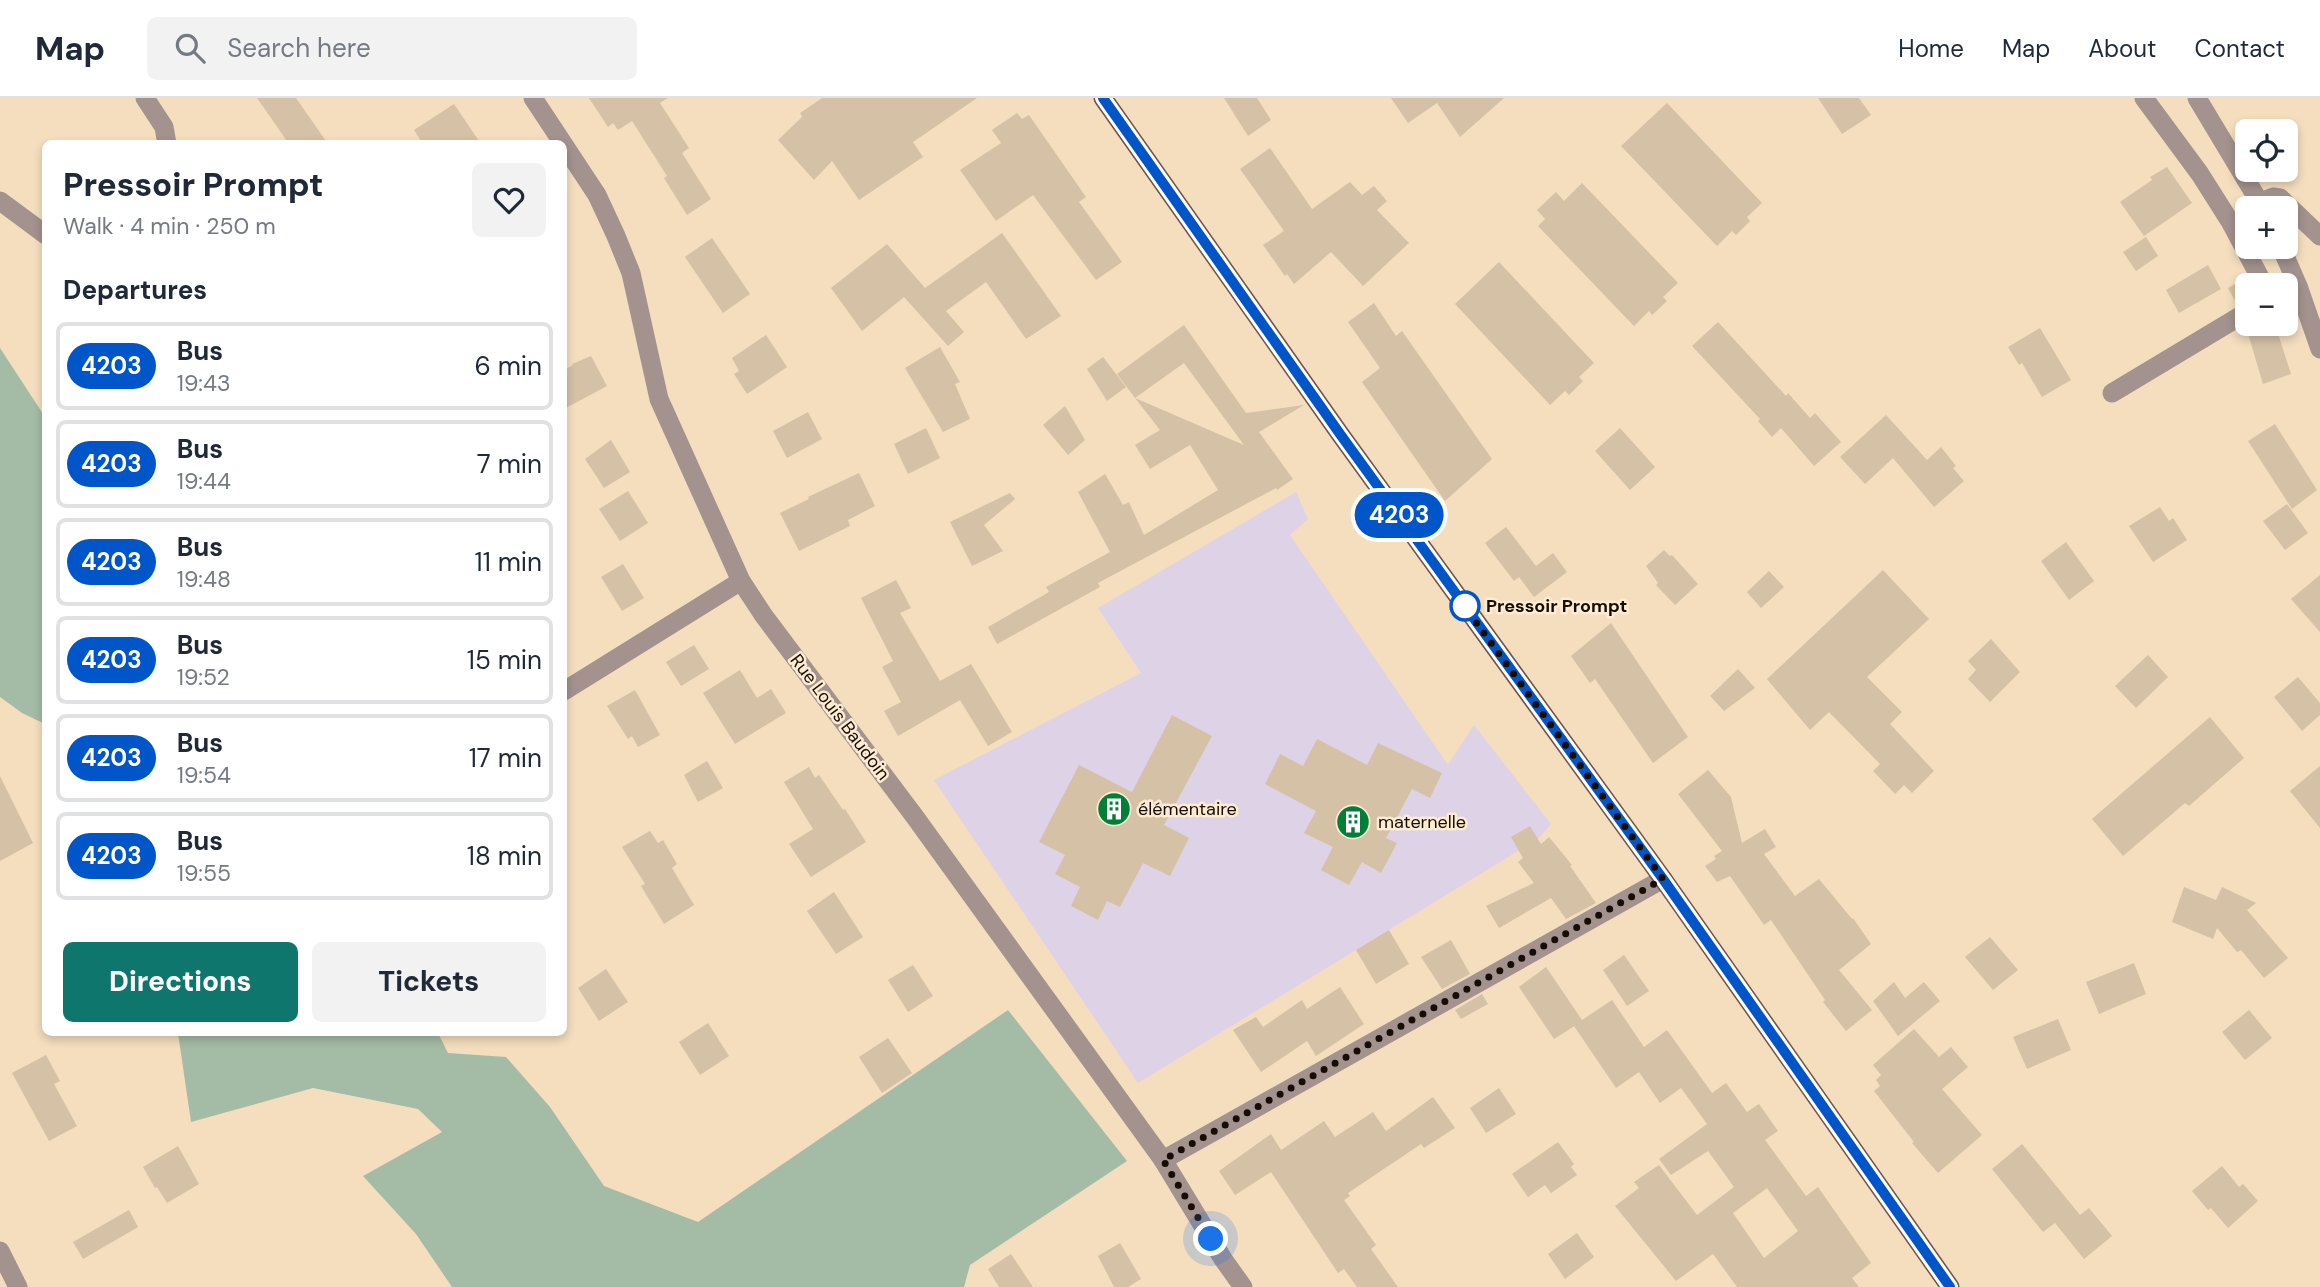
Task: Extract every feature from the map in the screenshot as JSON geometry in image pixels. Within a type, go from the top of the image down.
[{"type":"main road","points":[[1103,98],[1340,434],[1663,879],[1950,1287]]},
{"type":"street","points":[[145,98],[164,127],[166,140]]},
{"type":"street","name":"Rue Louis Baudoin","points":[[533,98],[561,140]]},
{"type":"street","points":[[2144,98],[2200,174],[2231,223],[2258,273]]},
{"type":"street","points":[[2197,98],[2257,196]]},
{"type":"street","name":"Rue Louis Baudoin","points":[[567,150],[597,195],[616,236],[631,274],[659,399],[741,580],[764,616],[917,820],[1163,1160],[1243,1287]]},
{"type":"street","points":[[0,201],[42,232]]},
{"type":"street","points":[[2298,215],[2320,236]]},
{"type":"street","points":[[2298,302],[2320,349]]},
{"type":"street","points":[[2112,393],[2235,319]]},
{"type":"street","points":[[567,689],[741,580]]},
{"type":"street","points":[[1163,1160],[1663,879]]},
{"type":"street","points":[[0,1251],[18,1287]]},
{"type":"shaded area","points":[[1296,492],[1308,519],[1290,535],[1448,765],[1474,725],[1551,824],[1538,839],[1138,1083],[934,780],[1141,673],[1098,608]]},
{"type":"green space","points":[[0,348],[42,412],[42,723],[22,713],[0,697]]},
{"type":"green space","points":[[1008,1010],[1127,1161],[970,1265],[964,1287],[452,1287],[416,1234],[363,1176],[442,1132],[418,1109],[313,1088],[191,1122],[178,1036],[440,1036],[448,1053],[506,1057],[550,1107],[604,1186],[698,1222]]},
{"type":"building","points":[[257,98],[296,98],[325,140],[286,140]]},
{"type":"building","points":[[589,98],[668,98],[660,103],[689,148],[682,153],[711,199],[687,215],[664,178],[667,176],[632,121],[618,130],[613,123],[608,127]]},
{"type":"building","points":[[822,98],[977,98],[913,142],[923,157],[859,200],[832,161],[814,180],[778,140],[802,117],[800,113]]},
{"type":"building","points":[[1224,98],[1257,98],[1271,120],[1248,136]]},
{"type":"building","points":[[1391,98],[1504,98],[1460,137],[1437,103],[1408,123]]},
{"type":"building","points":[[1818,98],[1859,98],[1871,115],[1842,134]]},
{"type":"building","points":[[1667,103],[1762,203],[1747,217],[1750,221],[1736,235],[1732,231],[1717,246],[1621,146]]},
{"type":"building","points":[[454,104],[478,140],[420,140],[414,130]]},
{"type":"building","points":[[1017,113],[1022,119],[1029,115],[1086,197],[1079,202],[1122,262],[1096,280],[1033,195],[996,221],[960,170],[1001,143],[992,130]]},
{"type":"building","points":[[1270,148],[1312,209],[1350,182],[1362,195],[1374,186],[1387,201],[1377,210],[1409,243],[1363,286],[1331,252],[1294,284],[1263,245],[1284,231],[1240,169]]},
{"type":"building","points":[[2167,167],[2192,203],[2144,236],[2120,202],[2152,180],[2150,177]]},
{"type":"building","points":[[1582,183],[1678,283],[1663,297],[1667,301],[1652,315],[1649,311],[1634,326],[1538,226],[1545,219],[1537,210],[1556,192],[1564,201]]},
{"type":"building","points":[[1002,233],[1061,316],[1026,339],[986,282],[946,311],[964,332],[948,346],[904,297],[862,331],[831,288],[887,244],[925,288]]},
{"type":"building","points":[[2146,237],[2158,256],[2136,271],[2123,252]]},
{"type":"building","points":[[712,238],[750,294],[723,313],[685,257]]},
{"type":"building","points":[[1499,262],[1594,363],[1579,377],[1583,381],[1569,395],[1565,391],[1550,405],[1455,304]]},
{"type":"building","points":[[2208,265],[2221,289],[2179,313],[2166,290]]},
{"type":"building","points":[[2235,284],[2235,300],[2228,288]]},
{"type":"building","points":[[1374,303],[1396,336],[1402,331],[1492,459],[1445,501],[1362,382],[1380,368],[1348,322]]},
{"type":"building","points":[[1718,322],[1786,396],[1788,393],[1810,418],[1815,413],[1841,442],[1814,466],[1781,428],[1772,437],[1758,421],[1760,419],[1692,346]]},
{"type":"building","points":[[1184,325],[1246,413],[1304,405],[1259,432],[1293,479],[1277,490],[1276,488],[1098,583],[1100,587],[997,644],[988,627],[1049,592],[1046,587],[1110,552],[1078,492],[1105,474],[1123,505],[1129,502],[1144,535],[1218,490],[1190,445],[1150,469],[1135,445],[1160,430],[1135,398],[1117,374]],"holes":[[[1184,363],[1244,445],[1135,398]]]},
{"type":"building","points":[[2040,328],[2071,380],[2042,397],[2022,363],[2019,365],[2008,347]]},
{"type":"building","points":[[766,335],[787,367],[747,394],[734,374],[739,371],[732,358]]},
{"type":"building","points":[[2249,336],[2279,336],[2291,374],[2263,384]]},
{"type":"building","points":[[940,347],[960,382],[955,384],[970,419],[943,432],[905,368]]},
{"type":"building","points":[[591,356],[607,386],[567,407],[567,368]]},
{"type":"building","points":[[1103,357],[1126,387],[1107,401],[1087,369]]},
{"type":"building","points":[[1065,406],[1085,440],[1068,455],[1043,425]]},
{"type":"building","points":[[808,412],[822,439],[787,458],[773,431]]},
{"type":"building","points":[[1886,415],[1927,460],[1941,447],[1964,481],[1934,507],[1893,458],[1865,484],[1840,457]]},
{"type":"building","points":[[2275,424],[2317,490],[2292,509],[2248,441]]},
{"type":"building","points":[[926,428],[940,458],[908,474],[894,444]]},
{"type":"building","points":[[1620,428],[1655,467],[1630,490],[1595,451]]},
{"type":"building","points":[[611,440],[630,472],[604,488],[585,459]]},
{"type":"building","points":[[859,473],[875,506],[848,520],[850,526],[799,551],[780,513]]},
{"type":"building","points":[[628,491],[648,523],[620,541],[599,509]]},
{"type":"building","points":[[1010,493],[1015,499],[984,525],[1003,551],[972,566],[950,522]]},
{"type":"building","points":[[2287,504],[2308,533],[2285,550],[2263,521]]},
{"type":"building","points":[[2160,507],[2169,521],[2173,518],[2187,540],[2153,562],[2129,526]]},
{"type":"building","points":[[1506,527],[1536,566],[1553,553],[1567,572],[1534,597],[1519,577],[1514,581],[1485,543]]},
{"type":"building","points":[[2066,542],[2094,581],[2069,600],[2041,561]]},
{"type":"building","points":[[1664,550],[1672,555],[1698,584],[1675,605],[1656,585],[1658,583],[1646,566]]},
{"type":"building","points":[[623,564],[644,598],[622,611],[601,577]]},
{"type":"building","points":[[1883,570],[1929,619],[1867,677],[1902,712],[1890,724],[1934,771],[1912,793],[1904,785],[1895,794],[1873,771],[1880,764],[1829,712],[1810,730],[1767,679]]},
{"type":"building","points":[[1769,571],[1784,587],[1761,608],[1747,592]]},
{"type":"building","points":[[2320,575],[2320,632],[2291,599]]},
{"type":"building","points":[[896,580],[911,608],[900,613],[940,681],[971,664],[1012,732],[988,746],[960,700],[898,736],[884,711],[901,702],[882,667],[893,661],[861,598]]},
{"type":"building","points":[[1611,623],[1688,737],[1653,763],[1595,679],[1590,683],[1571,656]]},
{"type":"building","points":[[1991,639],[2020,672],[1990,702],[1968,679],[1976,670],[1968,661]]},
{"type":"building","points":[[694,645],[709,669],[681,686],[666,662]]},
{"type":"building","points":[[2148,655],[2168,677],[2136,708],[2115,686]]},
{"type":"building","points":[[1738,669],[1755,688],[1724,711],[1710,696]]},
{"type":"building","points":[[740,670],[757,698],[771,689],[786,713],[735,744],[703,693]]},
{"type":"building","points":[[2298,677],[2320,703],[2320,715],[2302,731],[2274,697]]},
{"type":"building","points":[[635,690],[660,735],[638,747],[632,736],[628,739],[607,706]]},
{"type":"building","name":"élémentaire","points":[[1172,715],[1212,736],[1164,825],[1189,838],[1170,876],[1143,863],[1120,907],[1107,901],[1098,920],[1071,906],[1080,887],[1055,874],[1065,855],[1039,842],[1079,765],[1132,792]]},
{"type":"building","points":[[2210,717],[2244,758],[2189,806],[2185,803],[2123,856],[2092,819]]},
{"type":"building","name":"maternelle","points":[[1317,739],[1367,765],[1378,743],[1442,773],[1430,798],[1412,789],[1386,838],[1397,843],[1381,873],[1362,862],[1349,885],[1321,870],[1333,847],[1304,833],[1316,811],[1265,784],[1280,754],[1303,766]]},
{"type":"building","points":[[707,761],[723,788],[698,802],[684,775]]},
{"type":"building","points":[[2320,766],[2320,828],[2290,791]]},
{"type":"building","points":[[809,767],[815,778],[819,775],[843,810],[845,809],[866,842],[811,877],[789,844],[813,829],[784,782]]},
{"type":"building","points":[[1708,770],[1731,797],[1742,843],[1765,829],[1776,847],[1764,854],[1795,896],[1819,879],[1853,918],[1871,944],[1839,970],[1872,1010],[1846,1031],[1823,1002],[1825,1000],[1771,920],[1764,925],[1730,876],[1717,882],[1705,866],[1722,851],[1678,794]]},
{"type":"building","points":[[0,776],[33,843],[0,861]]},
{"type":"building","points":[[1530,826],[1541,844],[1549,837],[1572,865],[1570,866],[1596,903],[1566,919],[1551,898],[1499,928],[1486,906],[1534,883],[1518,862],[1523,858],[1511,837]]},
{"type":"building","points":[[650,831],[658,843],[663,840],[677,864],[672,868],[694,905],[664,924],[641,886],[645,884],[622,847]]},
{"type":"building","points":[[2184,887],[2216,900],[2222,887],[2256,903],[2247,910],[2288,958],[2264,978],[2241,950],[2237,952],[2217,928],[2213,939],[2172,922]]},
{"type":"building","points":[[834,892],[863,937],[836,954],[807,911]]},
{"type":"building","points":[[1389,930],[1409,964],[1376,984],[1356,950]]},
{"type":"building","points":[[1990,937],[2018,970],[1993,990],[1965,957]]},
{"type":"building","points":[[1451,940],[1470,974],[1442,989],[1421,957]]},
{"type":"building","points":[[1624,955],[1649,991],[1627,1006],[1603,970]]},
{"type":"building","points":[[2134,963],[2146,994],[2099,1014],[2086,982]]},
{"type":"building","points":[[913,965],[933,996],[908,1012],[888,980]]},
{"type":"building","points":[[1546,967],[1582,1020],[1612,1000],[1644,1047],[1667,1030],[1712,1093],[1726,1083],[1747,1112],[1759,1104],[1778,1131],[1765,1140],[1806,1196],[1818,1187],[1871,1263],[1852,1278],[1859,1287],[1737,1287],[1713,1254],[1676,1281],[1615,1206],[1639,1188],[1634,1182],[1659,1165],[1697,1215],[1734,1187],[1708,1151],[1671,1175],[1659,1159],[1707,1124],[1681,1088],[1660,1103],[1639,1072],[1616,1088],[1574,1026],[1554,1039],[1519,987]],"holes":[[[1767,1188],[1798,1231],[1764,1258],[1733,1213]]]},
{"type":"building","points":[[606,969],[628,1002],[599,1021],[578,988]]},
{"type":"building","points":[[1894,982],[1905,998],[1924,982],[1940,1001],[1898,1036],[1873,1001]]},
{"type":"building","points":[[1340,987],[1364,1024],[1316,1056],[1307,1041],[1261,1072],[1233,1030],[1256,1017],[1263,1027],[1302,1000],[1307,1009]]},
{"type":"building","points":[[1482,994],[1488,1004],[1461,1019],[1455,1010]]},
{"type":"building","points":[[2249,1010],[2272,1038],[2245,1060],[2222,1032]]},
{"type":"building","points":[[2058,1019],[2071,1050],[2027,1069],[2013,1037]]},
{"type":"building","points":[[708,1023],[729,1056],[700,1075],[679,1042]]},
{"type":"building","points":[[1914,1029],[1939,1057],[1951,1047],[1968,1067],[1942,1089],[1982,1135],[1938,1173],[1874,1091],[1880,1086],[1876,1080],[1881,1075],[1873,1065]]},
{"type":"building","points":[[888,1038],[912,1073],[882,1093],[859,1057]]},
{"type":"building","points":[[46,1055],[60,1081],[54,1084],[77,1126],[49,1141],[12,1073]]},
{"type":"building","points":[[1499,1088],[1516,1114],[1486,1133],[1470,1108]]},
{"type":"building","points":[[1433,1097],[1455,1128],[1424,1148],[1421,1144],[1348,1193],[1350,1196],[1344,1200],[1376,1245],[1371,1249],[1398,1287],[1357,1287],[1344,1269],[1338,1273],[1271,1172],[1235,1195],[1219,1171],[1271,1134],[1281,1150],[1324,1121],[1335,1137],[1373,1112],[1386,1131]]},
{"type":"building","points":[[1558,1142],[1574,1164],[1571,1167],[1577,1175],[1551,1193],[1545,1185],[1528,1197],[1512,1174]]},
{"type":"building","points":[[2022,1144],[2080,1215],[2089,1208],[2112,1236],[2084,1259],[2055,1223],[2043,1232],[1992,1169]]},
{"type":"building","points":[[178,1146],[199,1184],[167,1203],[143,1167]]},
{"type":"building","points":[[2222,1166],[2239,1187],[2243,1184],[2258,1201],[2228,1228],[2192,1191]]},
{"type":"building","points":[[129,1210],[138,1227],[83,1259],[73,1242]]},
{"type":"building","points":[[1577,1233],[1594,1257],[1565,1279],[1548,1254]]},
{"type":"building","points":[[1120,1243],[1141,1279],[1128,1287],[1114,1287],[1098,1256]]},
{"type":"building","points":[[1011,1254],[1033,1287],[999,1287],[988,1269]]},
{"type":"bus line","name":"4203","points":[[1103,98],[1340,434],[1663,879],[1950,1287]]},
{"type":"place","name":"Pressoir Prompt","points":[[1465,606]]},
{"type":"place","name":"élémentaire","points":[[1114,809]]},
{"type":"place","name":"maternelle","points":[[1353,822]]},
{"type":"route","points":[[1211,1239],[1163,1160],[1663,879],[1462,603],[1465,606]]}]
